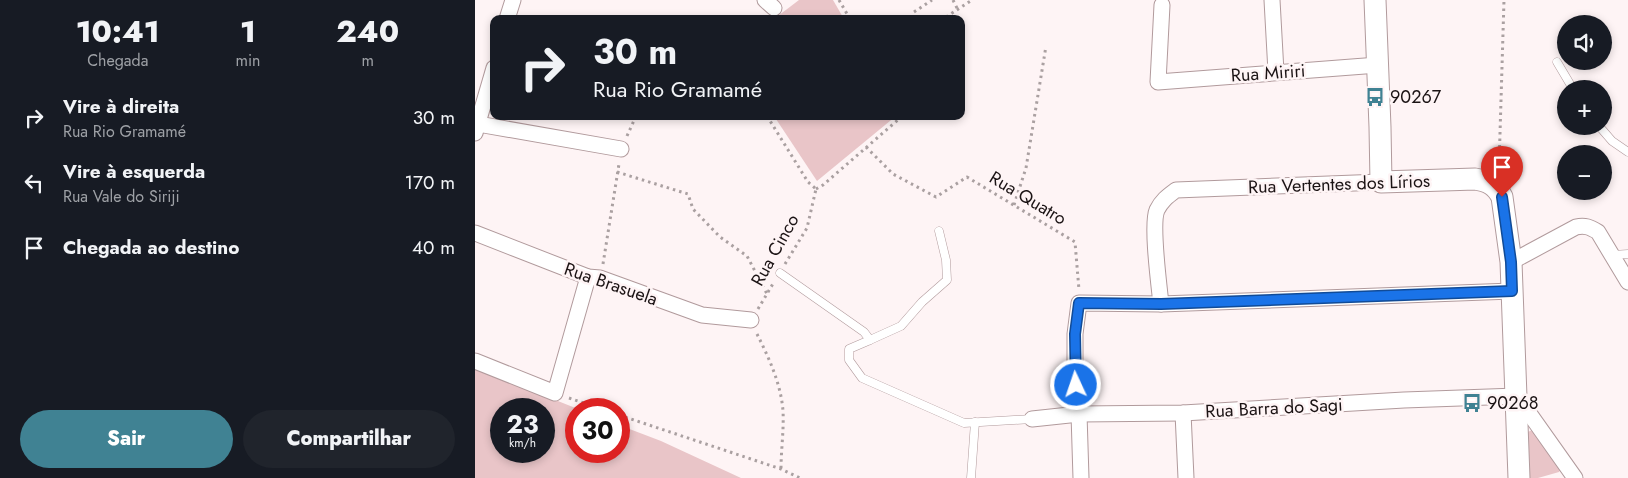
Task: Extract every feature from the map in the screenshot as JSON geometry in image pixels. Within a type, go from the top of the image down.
[{"type":"street","points":[[508,15],[513,0]]},
{"type":"street","points":[[1272,0],[1276,72]]},
{"type":"street","points":[[1375,0],[1381,182]]},
{"type":"street","name":"Rua Miriri","points":[[1162,5],[1158,82],[1378,65]]},
{"type":"street","points":[[490,82],[477,129],[621,149]]},
{"type":"street","name":"Rua Vertentes dos Lírios","points":[[1161,304],[1155,227],[1156,211],[1164,199],[1176,190],[1475,179],[1490,183],[1498,190]]},
{"type":"street","points":[[1498,190],[1505,206],[1511,262],[1519,478]]},
{"type":"street","points":[[1511,262],[1575,227],[1583,226],[1598,232],[1628,282]]},
{"type":"street","name":"Rua Brasuela","points":[[475,233],[594,278],[702,315],[751,320]]},
{"type":"street","points":[[475,362],[555,393],[594,278]]},
{"type":"street","points":[[1081,478],[1079,414],[1075,371],[1075,334],[1079,303],[1161,304],[1512,291]]},
{"type":"street","points":[[1517,396],[1575,478]]},
{"type":"street","name":"Rua Barra do Sagi","points":[[1033,419],[1079,414],[1183,413],[1517,396]]},
{"type":"street","points":[[1183,413],[1186,478]]},
{"type":"lane","points":[[1606,135],[1611,141],[1628,152]]},
{"type":"lane","points":[[939,231],[946,260],[947,280],[922,302],[901,326],[849,349],[849,360],[862,378],[964,423],[1033,419]]},
{"type":"lane","points":[[1613,255],[1628,254]]},
{"type":"lane","points":[[780,273],[863,332],[869,340]]},
{"type":"lane","points":[[971,478],[975,422]]},
{"type":"path","points":[[839,0],[848,15]]},
{"type":"path","points":[[914,12],[932,0]]},
{"type":"path","points":[[953,0],[958,10]]},
{"type":"path","points":[[949,15],[972,0]]},
{"type":"path","points":[[1498,190],[1504,0]]},
{"type":"path","points":[[1014,205],[1026,168],[1046,46]]},
{"type":"path","points":[[594,278],[621,149],[634,120]]},
{"type":"path","points":[[769,120],[808,182],[816,189],[898,120]]},
{"type":"path","name":"Rua Quatro","points":[[866,148],[893,174],[936,197],[967,177],[1075,242],[1079,303]]},
{"type":"path","points":[[617,172],[688,194],[693,210],[720,237],[747,256],[767,294]]},
{"type":"path","name":"Rua Cinco","points":[[751,320],[807,228],[816,189]]},
{"type":"path","points":[[751,320],[769,357],[778,384],[783,410],[781,469]]},
{"type":"path","points":[[555,393],[569,398]]},
{"type":"path","points":[[630,419],[781,469],[800,478]]},
{"type":"shaded area","points":[[799,0],[833,0],[842,15],[779,15]]},
{"type":"shaded area","points":[[777,120],[891,120],[817,181]]},
{"type":"shaded area","points":[[475,368],[550,398],[490,398],[490,463],[555,463],[555,400],[565,404],[565,463],[630,463],[630,429],[661,441],[741,478],[475,478]]},
{"type":"shaded area","points":[[1532,430],[1561,469],[1559,472],[1538,478],[1530,478],[1528,432]]},
{"type":"place","name":"90267","points":[[1375,97]]},
{"type":"place","name":"90268","points":[[1472,403]]},
{"type":"route","points":[[1076,385],[1075,334],[1079,303],[1161,304],[1512,291],[1511,262],[1505,206],[1502,197]]}]
